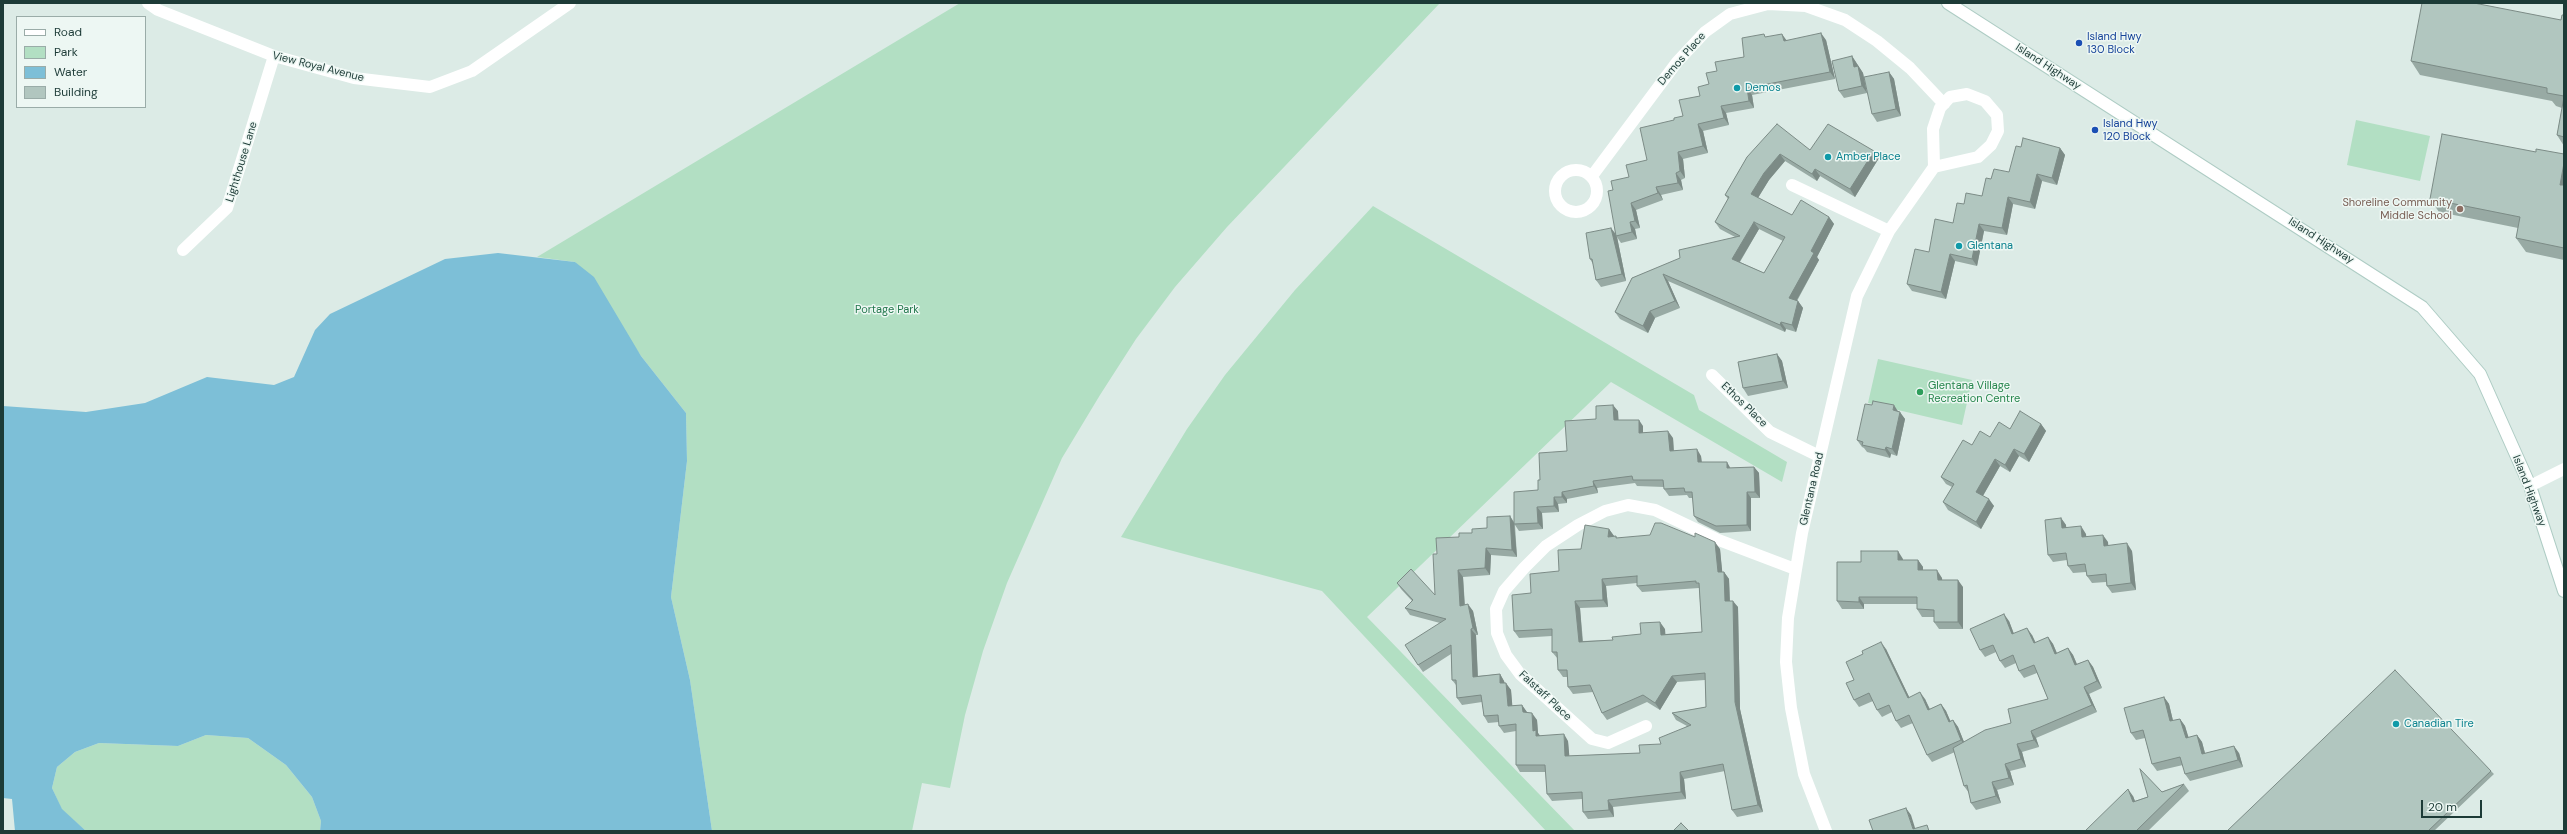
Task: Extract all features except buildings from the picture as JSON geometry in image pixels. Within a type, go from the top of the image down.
[{"type":"street","name":"View Royal Avenue","points":[[148,3],[158,10],[274,56],[354,78],[430,88],[472,71],[570,3]]},
{"type":"street","name":"Island Highway","points":[[1948,3],[2422,307],[2480,374],[2530,486],[2564,591]]},
{"type":"street","name":"Demos Place","points":[[1592,176],[1677,62],[1705,32],[1730,14],[1768,4],[1806,6],[1845,20],[1877,40],[1910,68],[1944,104]]},
{"type":"street","name":"Lighthouse Lane","points":[[183,250],[228,208],[274,56]]},
{"type":"street","points":[[1967,94],[1985,101],[1996,115],[1998,131],[1990,145],[1978,157],[1934,167],[1933,129],[1940,108],[1950,98],[1967,94]]},
{"type":"street","name":"Glentana Road","points":[[1826,831],[1804,774],[1791,708],[1786,662],[1788,618],[1794,569],[1857,296],[1889,231],[1934,167]]},
{"type":"street","points":[[1792,185],[1889,231]]},
{"type":"street","name":"Ethos Place","points":[[1712,375],[1770,432],[1819,456]]},
{"type":"street","points":[[2530,486],[2564,469]]},
{"type":"street","name":"Falstaff Place","points":[[1646,726],[1608,743],[1592,739],[1520,674],[1506,655],[1497,633],[1496,610],[1504,591],[1524,568],[1546,546],[1578,525],[1605,511],[1628,505],[1655,510],[1716,539],[1794,569]]},
{"type":"green space","name":"Portage Park","points":[[960,3],[1440,3],[1227,227],[1175,287],[1136,339],[1100,395],[1062,458],[1007,583],[983,651],[965,715],[950,788],[922,783],[912,831],[712,831],[690,680],[671,597],[687,461],[686,413],[641,356],[575,262],[537,257]]},
{"type":"green space","points":[[2356,120],[2430,136],[2420,181],[2347,165]]},
{"type":"green space","points":[[1373,206],[1694,395],[1699,410],[1787,462],[1782,482],[1611,382],[1367,617],[1575,831],[1546,831],[1322,591],[1121,537],[1187,429],[1225,375],[1295,290]]},
{"type":"green space","name":"Glentana Village Recreation Centre","points":[[1878,359],[1972,380],[1962,425],[1868,403]]},
{"type":"green space","points":[[206,735],[248,738],[286,765],[312,797],[321,821],[320,831],[86,831],[62,810],[52,788],[57,767],[75,752],[99,743],[178,746]]},
{"type":"water","points":[[498,253],[575,262],[594,277],[641,356],[686,413],[687,461],[671,597],[690,680],[712,831],[320,831],[321,821],[312,797],[286,765],[248,738],[206,735],[178,746],[99,743],[75,752],[57,767],[52,788],[62,809],[86,831],[15,831],[12,799],[3,798],[3,406],[86,412],[145,403],[207,377],[274,385],[294,377],[315,330],[330,314],[445,259]]},
{"type":"place","name":"Island Hwy 130 Block","points":[[2079,43]]},
{"type":"place","name":"Demos","points":[[1737,88]]},
{"type":"place","name":"Island Hwy 120 Block","points":[[2095,130]]},
{"type":"place","name":"Amber Place","points":[[1828,157]]},
{"type":"place","name":"Shoreline Community Middle School","points":[[2460,209]]},
{"type":"place","name":"Glentana","points":[[1959,246]]},
{"type":"place","name":"Glentana Village Recreation Centre","points":[[1920,392]]},
{"type":"place","name":"Canadian Tire","points":[[2396,724]]}]
